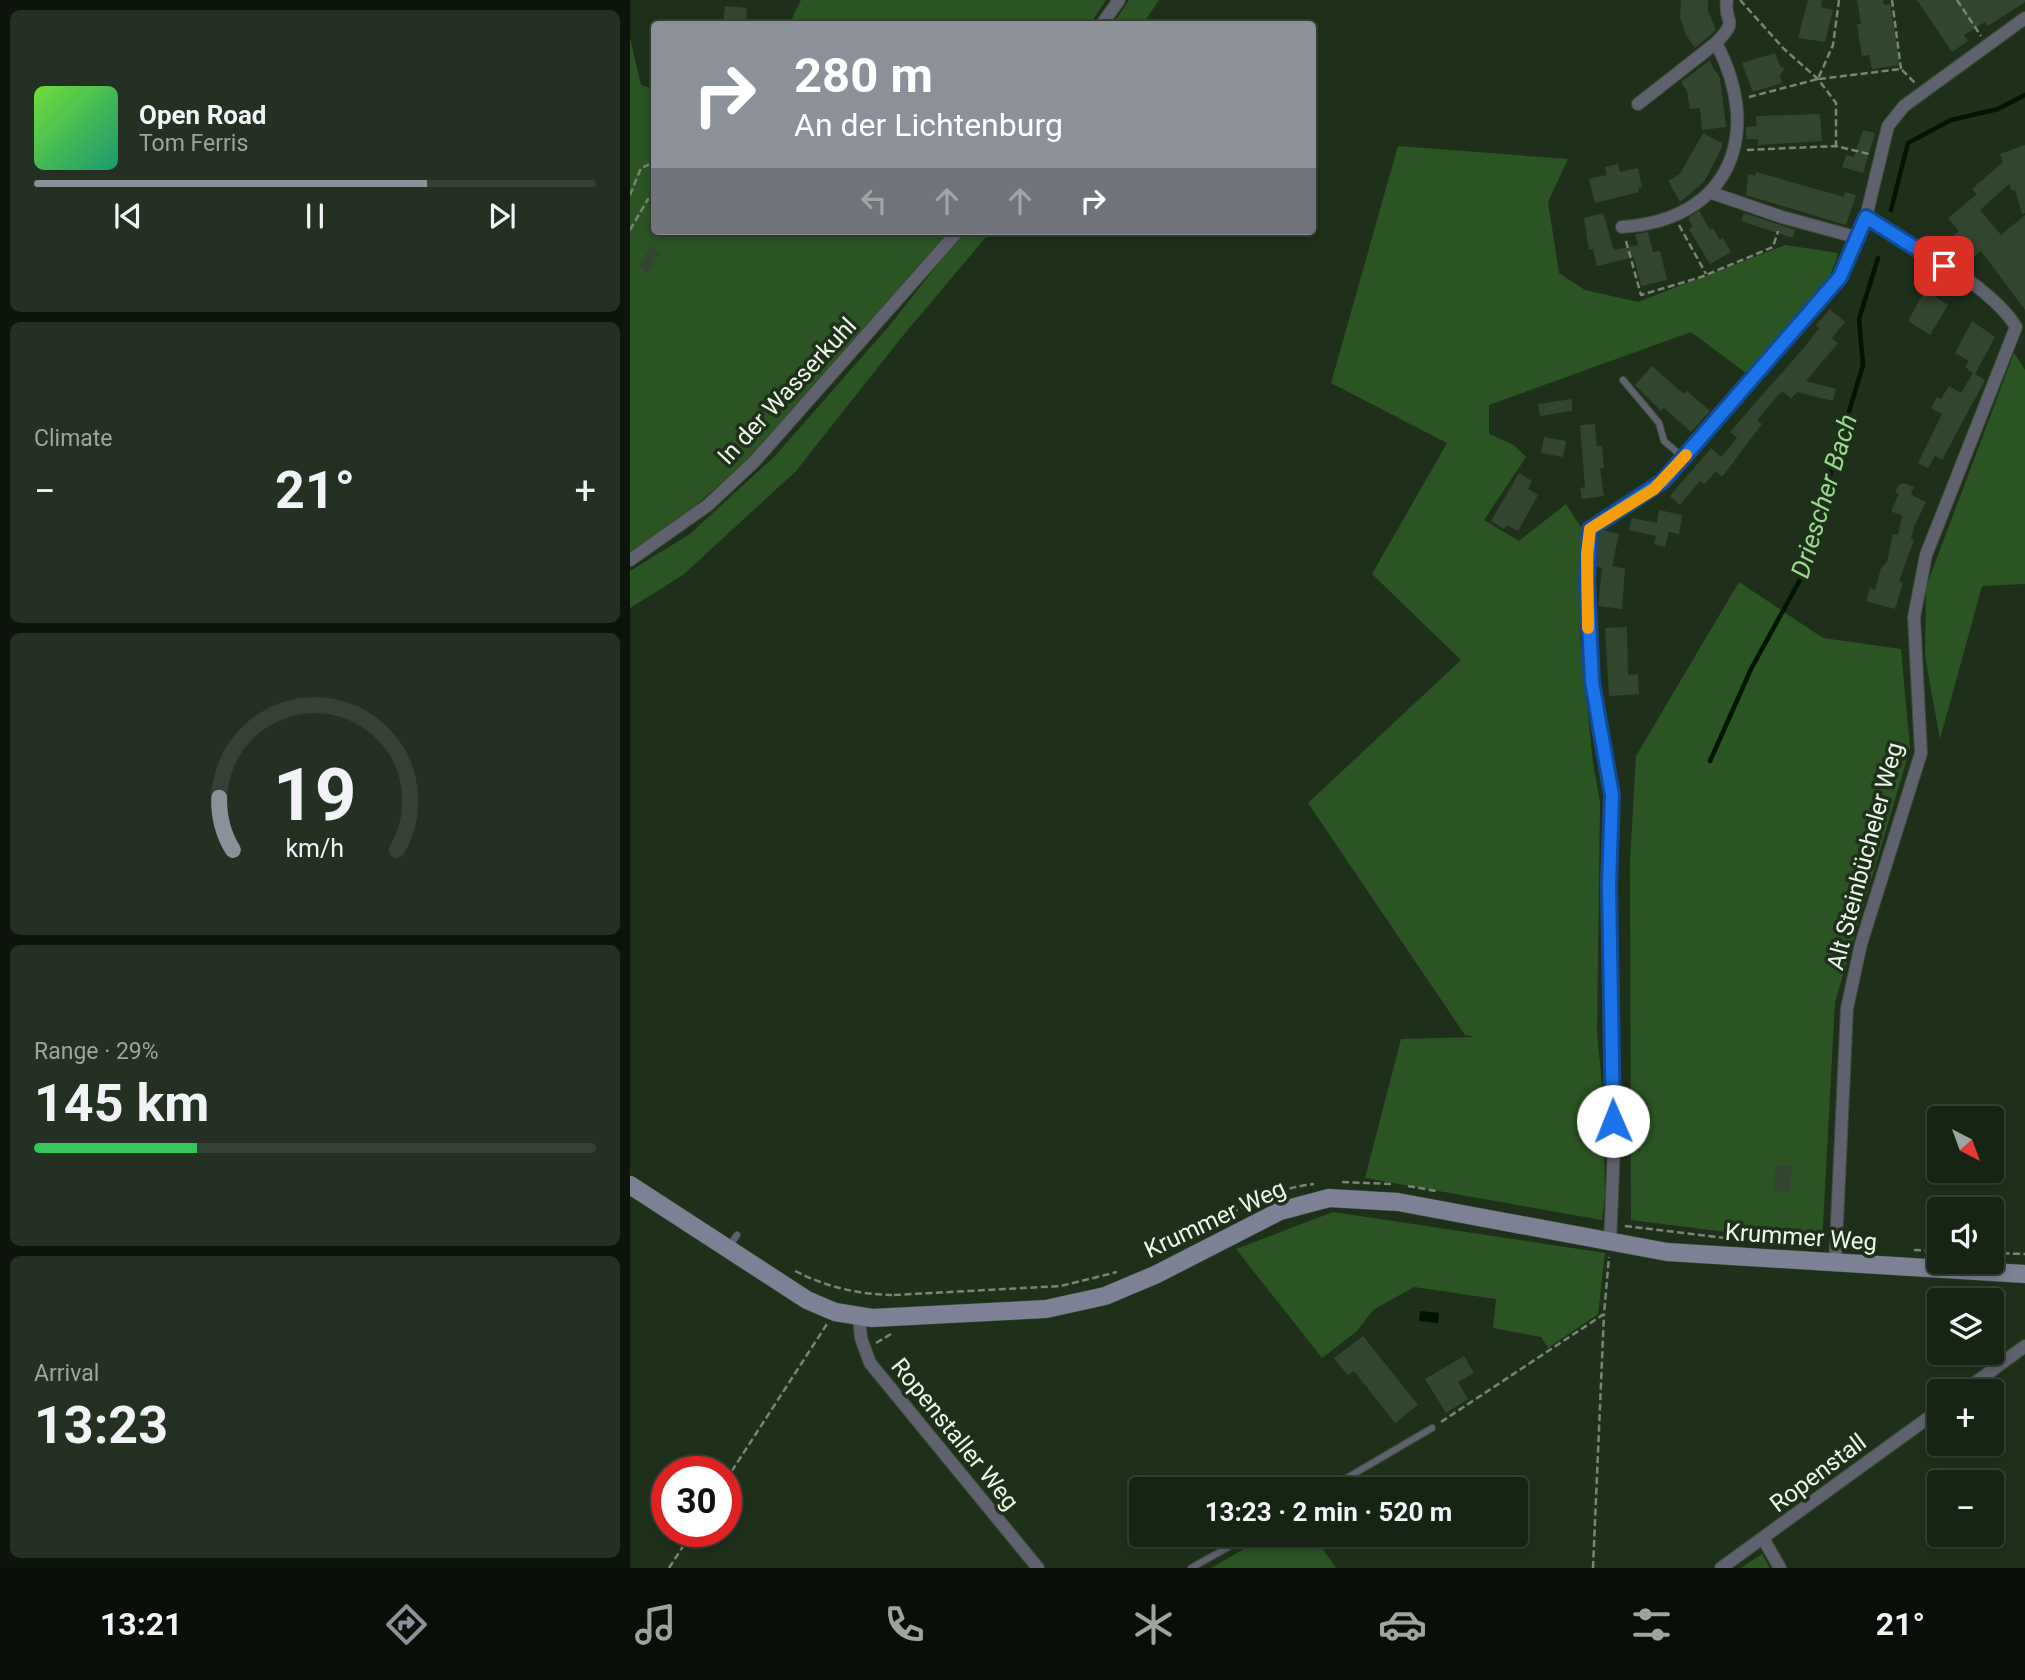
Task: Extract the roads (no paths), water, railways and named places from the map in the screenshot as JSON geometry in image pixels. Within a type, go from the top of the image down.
[{"type":"main road","name":"Krummer Weg","points":[[630,1185],[732,1242],[807,1300],[835,1312],[859,1317],[1046,1309],[1105,1296],[1155,1275],[1280,1211],[1329,1198],[1398,1202],[1610,1244],[1667,1252],[1835,1265],[2025,1274]]},
{"type":"street","points":[[1104,21],[1118,0]]},
{"type":"street","points":[[1638,104],[1730,29],[1732,20],[1726,9],[1727,0]]},
{"type":"street","points":[[1610,1244],[1614,1146],[1609,885],[1612,795],[1592,682],[1587,536],[1597,523],[1654,489],[1816,309],[1840,277],[1866,217],[1888,126],[1922,90],[2025,18]]},
{"type":"street","points":[[1622,226],[1648,225],[1674,215],[1712,193],[1734,150],[1737,127],[1732,81],[1716,43]]},
{"type":"street","points":[[1712,193],[1782,217],[1859,238]]},
{"type":"street","name":"Alt Steinbücheler Weg","points":[[1835,1265],[1847,1008],[1861,944],[1921,753],[1914,617],[1916,592],[1926,555],[2020,326],[1967,281],[1866,217]]},
{"type":"street","name":"In der Wasserkuhl","points":[[630,560],[708,505],[754,462],[954,235]]},
{"type":"street","name":"Ropenstaller Weg","points":[[859,1317],[861,1338],[870,1363],[1038,1568]]},
{"type":"street","points":[[1980,1379],[2025,1346]]},
{"type":"street","name":"Ropenstall","points":[[1721,1568],[1764,1540],[1927,1419]]},
{"type":"street","points":[[1764,1540],[1780,1568]]},
{"type":"lane","points":[[1623,380],[1660,423],[1664,441],[1683,458]]},
{"type":"lane","points":[[1348,1477],[1432,1428]]},
{"type":"lane","points":[[1191,1568],[1229,1547]]},
{"type":"waterway","name":"Driescher Bach","points":[[1891,210],[1908,143],[1951,120],[1998,109],[2025,95]]},
{"type":"waterway","name":"Driescher Bach","points":[[1710,761],[1751,669],[1806,569],[1827,485],[1863,365],[1859,319],[1878,258]]}]
